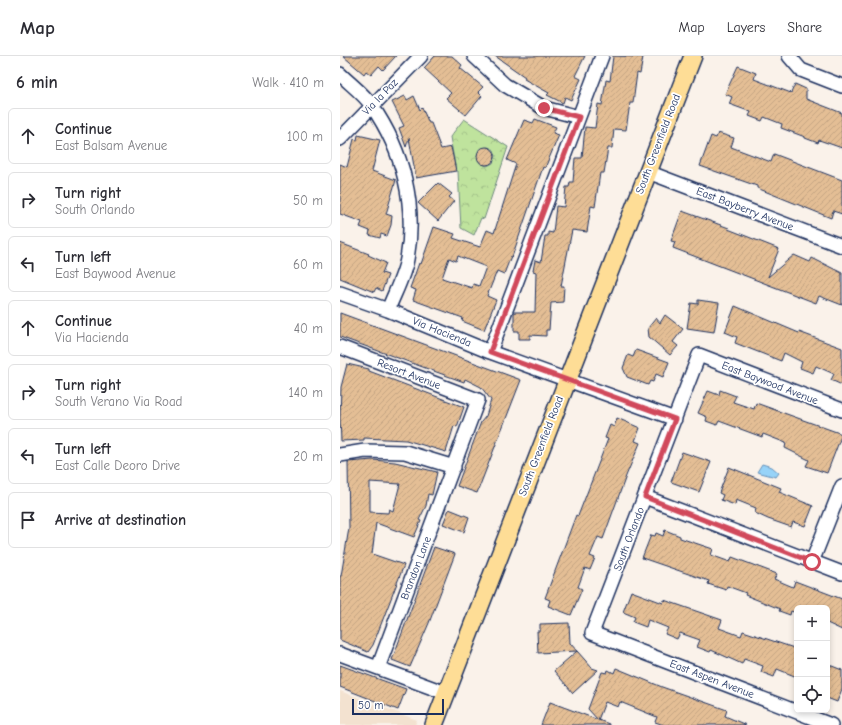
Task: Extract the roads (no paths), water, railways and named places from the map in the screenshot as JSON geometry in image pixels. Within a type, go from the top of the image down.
[{"type":"main road","name":"South Greenfield Road","points":[[434,725],[566,380],[693,56]]},
{"type":"street","name":"Via la Paz","points":[[340,139],[421,56]]},
{"type":"street","points":[[474,56],[505,85],[544,108],[579,117]]},
{"type":"street","points":[[490,352],[602,56]]},
{"type":"street","points":[[789,56],[800,70],[842,86]]},
{"type":"street","points":[[340,74],[372,105],[394,144],[407,183],[412,218],[407,260],[388,310]]},
{"type":"street","name":"East Bayberry Avenue","points":[[648,172],[842,246]]},
{"type":"street","name":"Via Hacienda","points":[[340,293],[388,310],[490,352],[566,380]]},
{"type":"street","name":"Resort Avenue","points":[[341,350],[478,400]]},
{"type":"street","name":"East Baywood Avenue","points":[[699,355],[842,410]]},
{"type":"street","name":"South Orlando","points":[[592,633],[699,355]]},
{"type":"street","points":[[566,380],[675,419]]},
{"type":"street","name":"Brandon Lane","points":[[378,668],[478,400]]},
{"type":"street","points":[[340,456],[365,451],[405,452],[454,467]]},
{"type":"street","points":[[812,562],[842,486]]},
{"type":"street","points":[[645,497],[842,573]]},
{"type":"street","name":"East Aspen Avenue","points":[[592,633],[831,725]]},
{"type":"street","points":[[340,654],[446,693]]},
{"type":"water","points":[[762,464],[772,467],[779,473],[776,477],[757,472]]}]
